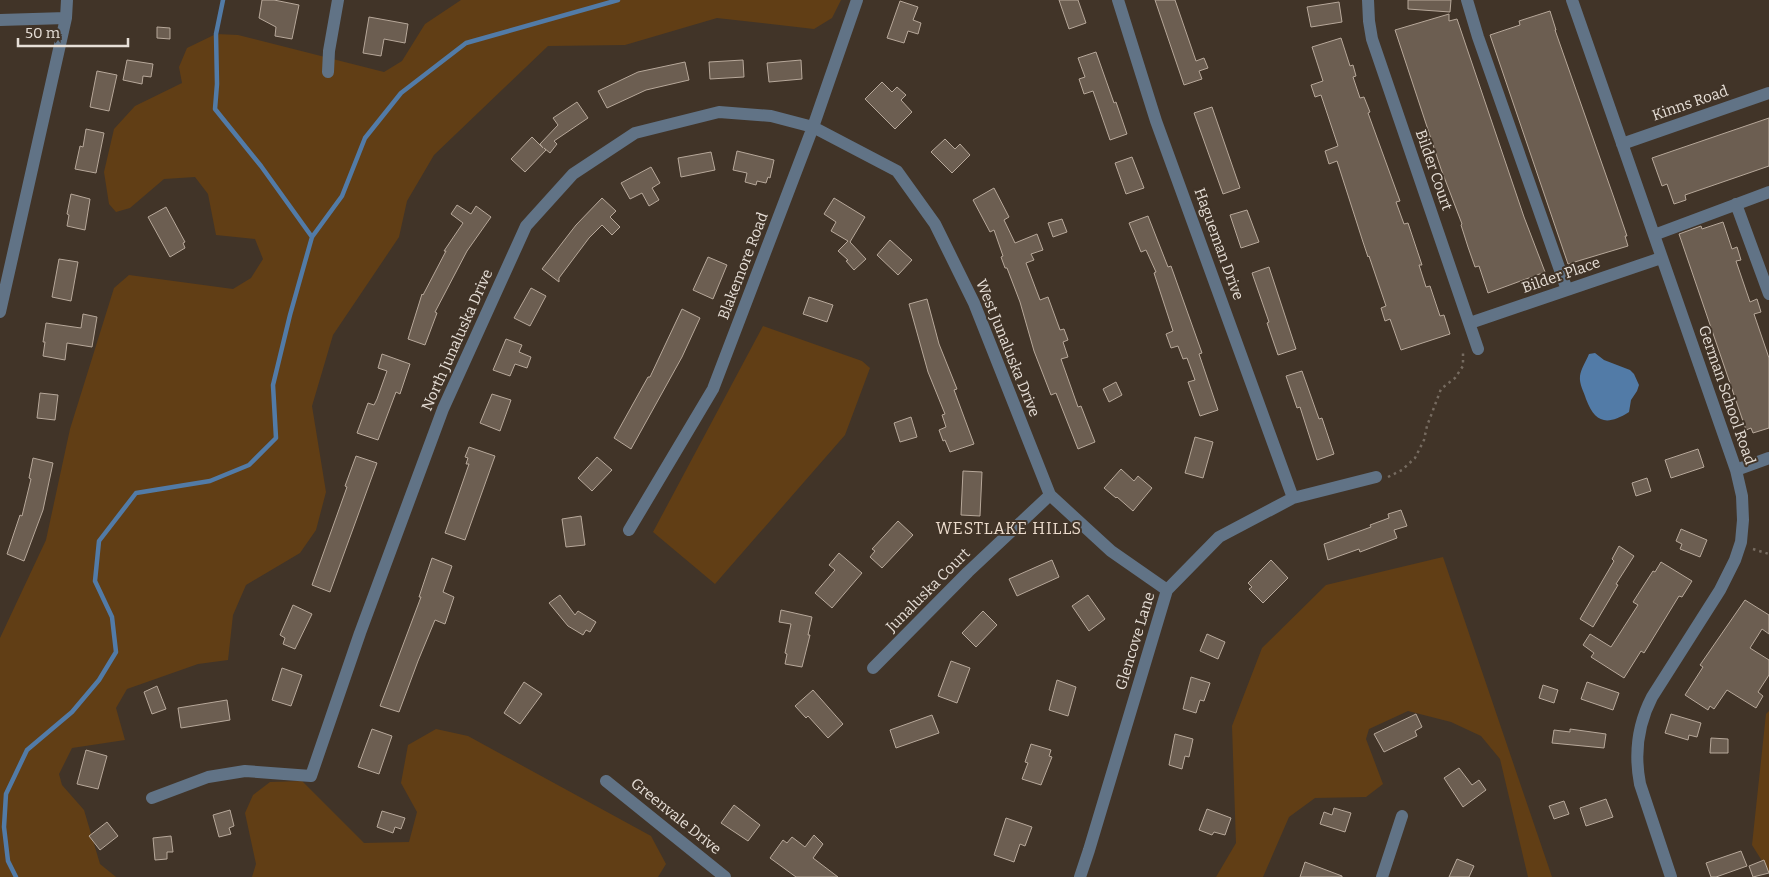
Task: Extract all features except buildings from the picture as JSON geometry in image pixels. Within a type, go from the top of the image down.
[{"type":"street","points":[[0,312],[66,18],[67,0]]},
{"type":"street","points":[[328,72],[329,51],[338,0]]},
{"type":"street","name":"Blakemore Road","points":[[629,530],[713,390],[813,127],[857,0]]},
{"type":"street","name":"Hagueman Drive","points":[[1118,0],[1156,121],[1293,498]]},
{"type":"street","name":"Bilder Court","points":[[1368,0],[1372,39],[1478,349]]},
{"type":"street","points":[[1467,0],[1478,37],[1567,290]]},
{"type":"street","name":"German School Road","points":[[1572,0],[1736,470],[1742,496],[1743,520],[1735,560],[1720,590],[1652,697],[1646,709],[1638,738],[1637,769],[1640,784],[1671,877]]},
{"type":"street","points":[[0,20],[66,18]]},
{"type":"street","name":"Kinns Road","points":[[1622,144],[1769,93]]},
{"type":"street","name":"North Junaluska Drive","points":[[152,798],[208,777],[245,771],[310,776],[360,633],[443,409],[526,226],[573,174],[635,133],[719,112],[771,116],[813,127]]},
{"type":"street","name":"West Junaluska Drive","points":[[813,127],[898,171],[935,224],[974,303],[1050,495],[1111,551],[1167,590]]},
{"type":"street","points":[[1654,235],[1769,192]]},
{"type":"street","points":[[1736,204],[1769,294]]},
{"type":"street","name":"Bilder Place","points":[[1470,324],[1662,258]]},
{"type":"street","points":[[1736,470],[1769,458]]},
{"type":"street","name":"Glencove Lane","points":[[1080,877],[1090,850],[1167,590],[1219,537],[1293,498],[1376,477]]},
{"type":"street","name":"Junaluska Court","points":[[873,668],[968,572],[1050,495]]},
{"type":"street","name":"Greenvale Drive","points":[[606,781],[725,877]]},
{"type":"street","points":[[1382,877],[1402,816]]},
{"type":"path","points":[[1376,477],[1388,477],[1402,470],[1415,458],[1424,440],[1427,426],[1441,389],[1455,378],[1463,366],[1463,350]]},
{"type":"shaded area","points":[[461,0],[841,0],[832,18],[814,29],[717,18],[625,45],[548,46],[434,155],[407,201],[399,237],[333,335],[312,406],[326,492],[316,530],[300,553],[246,585],[233,615],[228,660],[198,664],[127,689],[116,708],[125,740],[72,748],[59,774],[62,785],[84,810],[100,864],[116,877],[0,877],[0,638],[46,540],[70,429],[114,288],[129,275],[233,289],[251,278],[263,259],[255,239],[216,235],[208,194],[195,177],[164,179],[130,208],[116,212],[109,204],[104,172],[114,129],[135,106],[182,83],[179,67],[187,48],[216,34],[238,35],[384,72],[402,61],[425,24]]},
{"type":"shaded area","points":[[763,326],[862,361],[870,368],[845,435],[715,584],[653,532]]},
{"type":"shaded area","points":[[1443,557],[1552,877],[1528,877],[1500,759],[1481,736],[1451,722],[1408,711],[1369,729],[1366,739],[1383,784],[1366,797],[1315,798],[1289,817],[1263,877],[1216,877],[1236,843],[1232,726],[1262,648],[1326,585]]},
{"type":"shaded area","points":[[1769,711],[1769,872],[1752,845],[1766,714]]},
{"type":"shaded area","points":[[436,729],[468,736],[651,836],[666,864],[658,877],[252,877],[256,864],[245,813],[253,795],[270,782],[302,781],[364,843],[409,842],[417,812],[401,783],[408,745]]},
{"type":"water","points":[[1595,353],[1604,360],[1630,370],[1639,385],[1631,400],[1629,412],[1614,419],[1603,420],[1593,413],[1581,385],[1580,376],[1582,368],[1589,354]]},
{"type":"waterway","points":[[223,0],[216,34],[217,84],[215,109],[261,166],[312,237]]},
{"type":"waterway","points":[[16,877],[8,861],[4,827],[6,794],[27,750],[72,712],[99,680],[116,652],[112,617],[95,581],[99,541],[136,493],[210,481],[249,465],[276,438],[273,385],[312,237],[342,196],[365,138],[401,93],[466,43],[618,0]]},
{"type":"district","name":"WESTLAKE HILLS","points":[[1009,528]]}]
